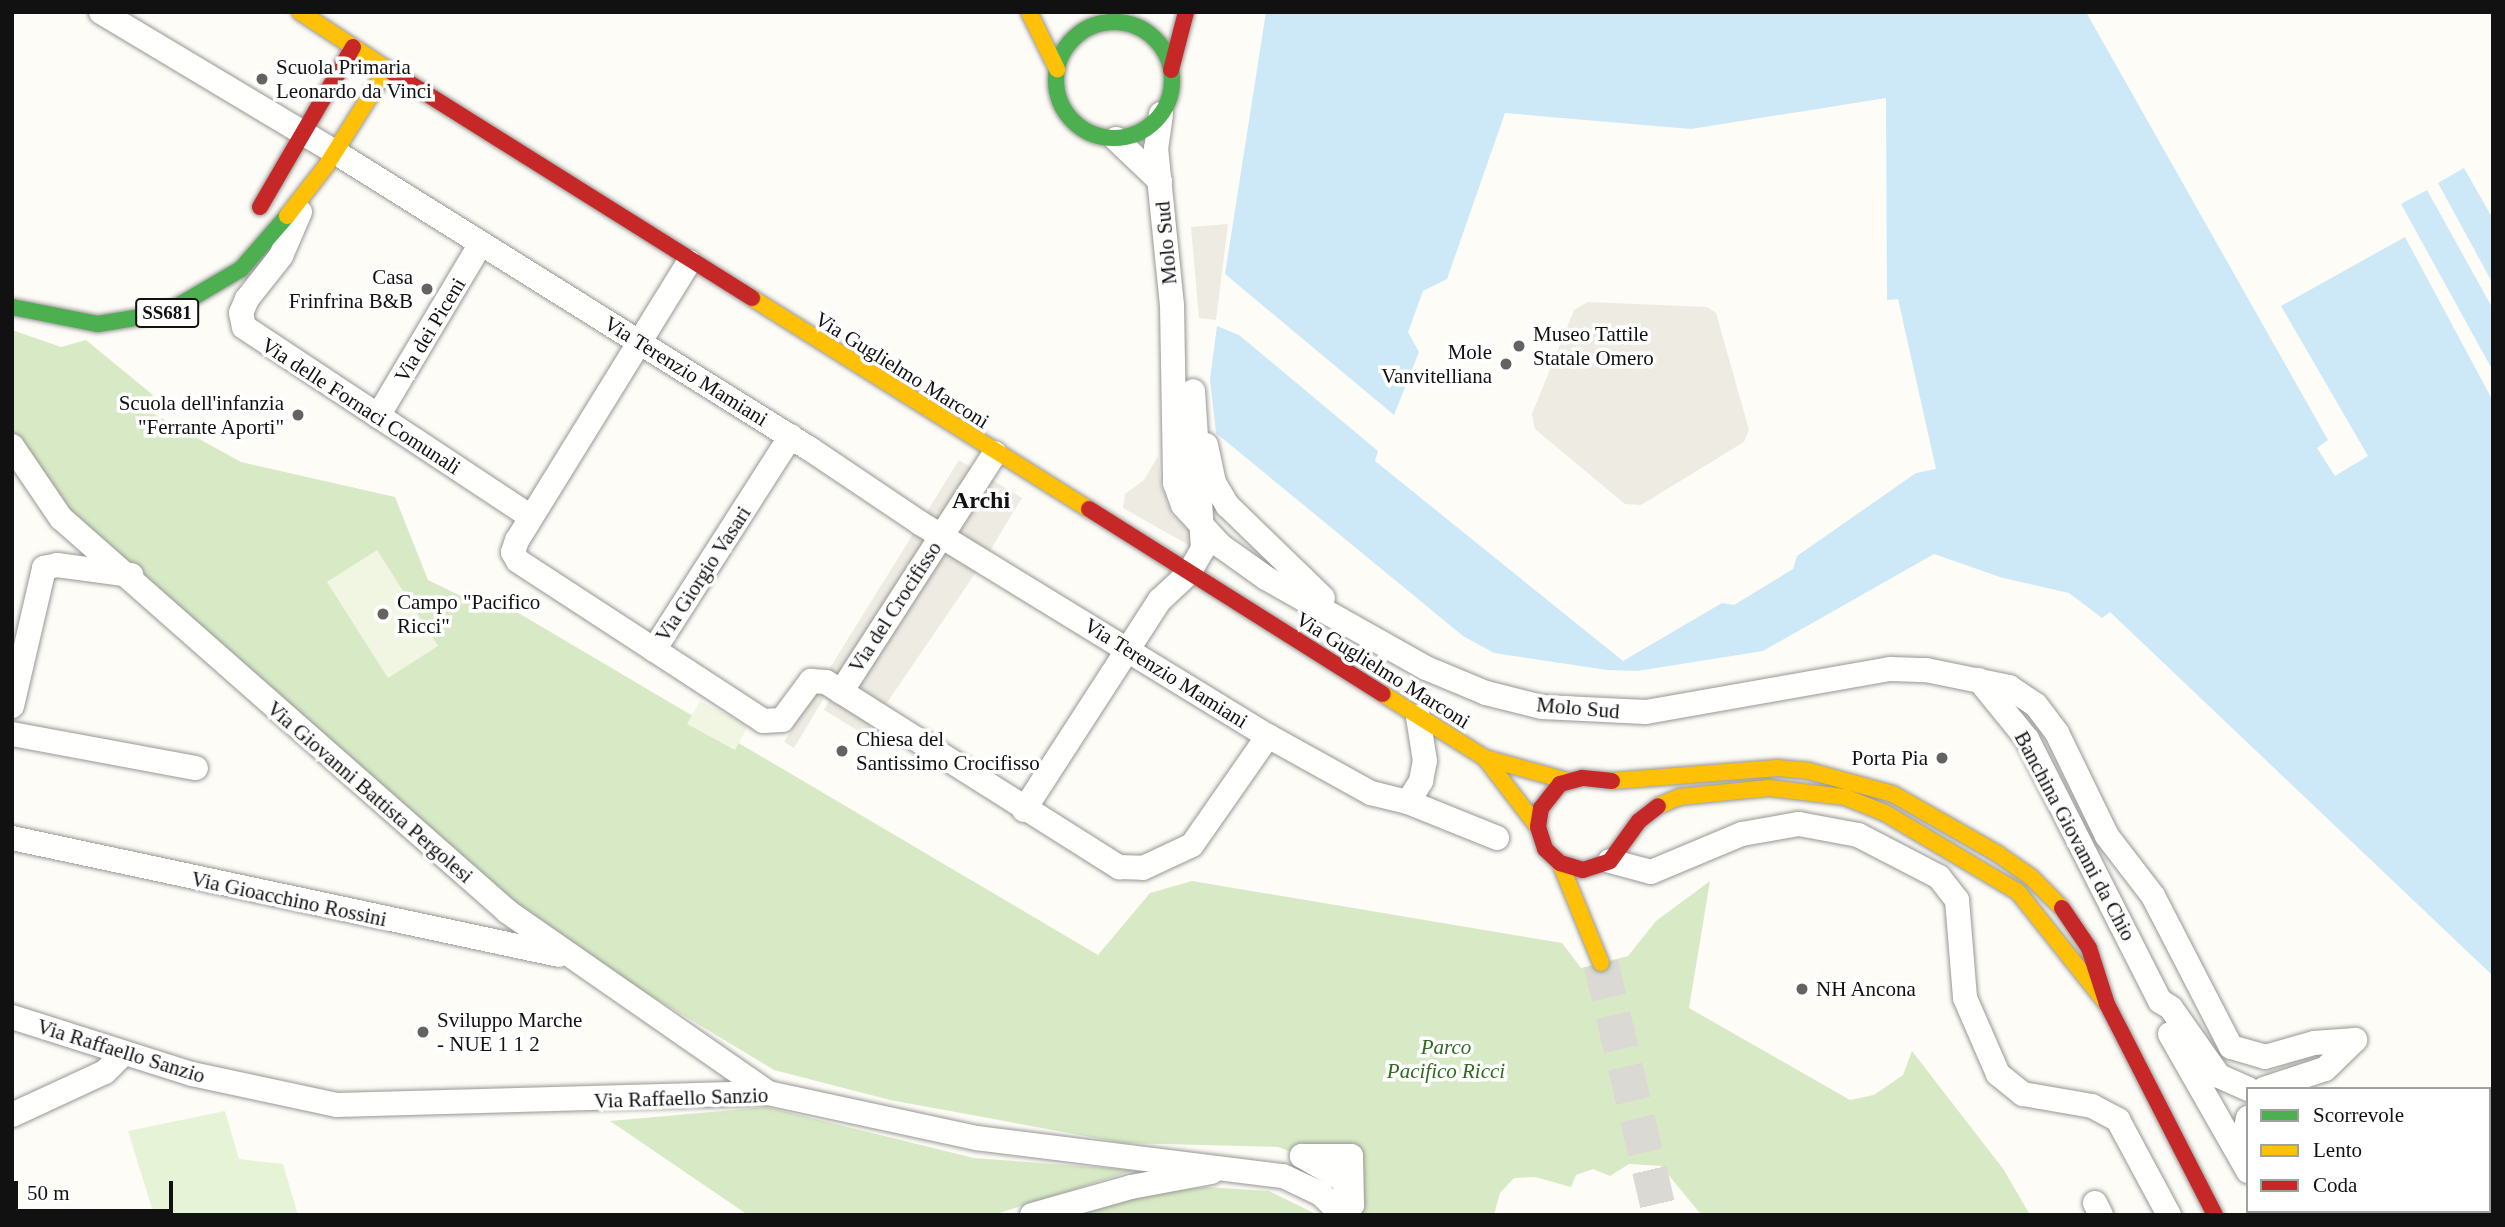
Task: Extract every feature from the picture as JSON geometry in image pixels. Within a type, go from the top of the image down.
[{"type":"main road","name":"Via Guglielmo Marconi","points":[[300,12],[689,262],[1485,758],[1568,781],[1603,782],[1777,768],[1841,776],[1909,801],[1998,854],[2059,903],[2089,948],[2107,1004]]},
{"type":"main road","name":"Molo Sud","points":[[1028,12],[1057,68],[1056,86],[1070,118],[1099,137],[1116,138]]},
{"type":"main road","name":"Molo Sud","points":[[1161,114],[1170,93],[1171,70],[1186,12]]},
{"type":"main road","points":[[1070,20],[1094,26],[1135,26],[1154,17]]},
{"type":"main road","points":[[1057,68],[1070,43],[1094,26]]},
{"type":"main road","points":[[1135,26],[1158,44],[1171,70]]},
{"type":"main road","points":[[249,223],[302,141],[353,47]]},
{"type":"main road","points":[[295,208],[330,159],[387,69]]},
{"type":"main road","points":[[1116,138],[1134,135],[1161,114]]},
{"type":"main road","name":"SS681","points":[[12,307],[47,317],[98,324],[166,313],[241,269],[295,208]]},
{"type":"main road","name":"Via Guglielmo Marconi","points":[[1485,758],[1538,827],[1545,849],[1560,863],[1601,963],[1587,892],[1601,865]]},
{"type":"main road","points":[[1538,827],[1546,798],[1568,781]]},
{"type":"main road","points":[[1603,782],[1625,804],[1628,835]]},
{"type":"main road","points":[[1560,863],[1601,865],[1639,821],[1667,801],[1769,788],[1845,797],[1920,833],[2018,892],[2107,1004],[2216,1215]]},
{"type":"street","name":"Via Terenzio Mamiani","points":[[106,14],[330,159],[481,243],[791,436],[941,536],[1268,736],[1352,784],[1408,802],[1497,838]]},
{"type":"street","name":"Molo Sud","points":[[1161,114],[1156,148],[1172,304],[1175,484],[1183,505],[1204,531],[1266,578],[1359,631],[1466,686],[1567,711],[1632,713],[1685,708],[1809,682]]},
{"type":"street","name":"Molo Sud","points":[[1116,138],[1160,181]]},
{"type":"street","name":"Via delle Fornaci Comunali","points":[[295,208],[295,232],[247,299],[241,320],[253,336],[531,517]]},
{"type":"street","name":"Via dei Piceni","points":[[378,416],[481,243]]},
{"type":"street","points":[[654,650],[518,561],[514,547],[689,262]]},
{"type":"street","name":"Molo Sud","points":[[1172,304],[1214,483],[1228,506],[1359,631]]},
{"type":"street","name":"Molo Sud","points":[[1189,573],[1203,549],[1204,531],[1196,485],[1193,391]]},
{"type":"street","name":"Via Giorgio Vasari","points":[[791,436],[654,650],[769,723],[788,716],[811,681],[821,680],[1024,810],[1119,867],[1143,868],[1192,845]]},
{"type":"street","name":"Via Giovanni Battista Pergolesi","points":[[12,446],[61,517],[132,575],[222,661],[508,912],[567,957],[768,1093]]},
{"type":"street","name":"Via del Crocifisso","points":[[841,692],[995,453]]},
{"type":"street","points":[[12,706],[44,568],[57,565],[132,575]]},
{"type":"street","points":[[1024,810],[1160,600],[1189,573]]},
{"type":"street","name":"Banchina Giovanni da Chio","points":[[1809,682],[1891,669],[1978,680],[2009,687],[2036,705],[2057,733],[2108,836],[2153,896],[2216,1023],[2231,1047],[2264,1057],[2314,1043],[2355,1040],[2325,1069],[2270,1087]]},
{"type":"street","name":"Banchina Giovanni da Chio","points":[[1978,680],[2027,739],[2160,1001],[2171,1008],[2202,1058],[2237,1086]]},
{"type":"street","points":[[1408,802],[1421,781],[1425,761],[1418,717]]},
{"type":"street","points":[[12,734],[196,768]]},
{"type":"street","name":"Via Terenzio Mamiani","points":[[1192,845],[1268,736]]},
{"type":"street","points":[[1601,865],[1651,872],[1742,834],[1799,824],[1858,835],[1938,877],[1957,900],[1965,998],[1998,1074],[2023,1094],[2092,1106],[2118,1120],[2169,1215]]},
{"type":"street","name":"Via Gioacchino Rossini","points":[[12,838],[567,957]]},
{"type":"street","name":"Banchina Giovanni da Chio","points":[[2160,1001],[2159,1013],[2246,1164]]},
{"type":"street","name":"Via Raffaello Sanzio","points":[[12,1017],[122,1055],[249,1089],[337,1105],[768,1093],[976,1138],[1218,1167],[1304,1184],[1343,1215]]},
{"type":"street","name":"Banchina Giovanni da Chio","points":[[2216,1023],[2237,1086],[2246,1164]]},
{"type":"street","points":[[12,1115],[105,1072],[122,1055]]},
{"type":"street","points":[[1032,1215],[1131,1187],[1206,1176],[1218,1167]]},
{"type":"green space","name":"Parco Pacifico Ricci","points":[[12,330],[61,347],[86,340],[153,395],[145,409],[241,462],[395,497],[428,580],[469,600],[510,608],[1098,955],[1150,893],[1192,881],[1562,943],[1581,968],[1628,956],[1656,921],[1710,881],[1689,1008],[1850,1100],[1874,1095],[1903,1075],[1912,1051],[2004,1170],[2030,1215],[1706,1215],[1699,1212],[1661,1166],[1629,1164],[1610,1176],[1593,1169],[1576,1175],[1571,1187],[1535,1177],[1514,1178],[1500,1193],[1494,1215],[1361,1215],[1302,1156],[1278,1147],[1123,1143],[890,1100],[774,1070],[587,957],[510,901],[73,515],[12,430]]},
{"type":"green space","name":"Campo \"Pacifico Ricci\"","points":[[377,550],[438,646],[388,678],[327,582]]},
{"type":"green space","points":[[700,701],[748,726],[735,750],[687,724]]},
{"type":"green space","points":[[766,1107],[974,1158],[1135,1170],[993,1215],[748,1215],[610,1121]]},
{"type":"green space","points":[[225,1111],[239,1159],[283,1164],[298,1215],[154,1215],[128,1131]]},
{"type":"green space","points":[[1206,1187],[1269,1191],[1318,1215],[1068,1215],[1129,1196]]},
{"type":"shaded area","points":[[1228,224],[1216,320],[1199,318],[1191,227]]},
{"type":"shaded area","points":[[1588,302],[1707,307],[1716,313],[1749,430],[1744,442],[1641,505],[1625,504],[1535,429],[1532,414],[1574,310]]},
{"type":"shaded area","points":[[1158,456],[1161,485],[1172,515],[1198,538],[1192,547],[1123,508],[1125,494],[1144,480]]},
{"type":"shaded area","points":[[959,460],[1022,498],[983,562],[865,735],[824,710],[829,701],[824,698],[794,748],[784,742]]},
{"type":"water","points":[[1266,12],[2086,12],[2328,440],[2317,448],[2335,476],[2368,456],[2281,306],[2405,237],[2493,401],[2493,976],[2110,612],[2102,618],[2069,593],[2003,578],[1934,554],[1763,651],[1637,671],[1607,670],[1494,653],[1463,636],[1216,433],[1210,379],[1217,326],[1239,335],[1378,451],[1375,461],[1623,661],[1722,603],[1734,605],[1793,569],[1797,556],[1916,473],[1936,469],[1898,299],[1887,300],[1886,98],[1691,129],[1505,113],[1447,279],[1423,291],[1408,332],[1419,352],[1394,415],[1225,274]]},
{"type":"water","points":[[2464,168],[2493,219],[2493,284],[2438,183]]},
{"type":"water","points":[[2427,190],[2493,309],[2493,371],[2401,204]]},
{"type":"tunnel","points":[[1601,963],[1660,1215]]},
{"type":"traffic: fast","points":[[1114,22],[1136,27],[1155,39],[1167,58],[1172,80],[1167,102],[1155,121],[1136,133],[1114,138],[1092,133],[1073,121],[1061,102],[1056,80],[1061,58],[1073,39],[1092,27],[1114,22]]},
{"type":"traffic: fast","points":[[12,307],[98,324],[166,313],[241,269],[287,216]]},
{"type":"traffic: slow","points":[[287,216],[326,166],[387,69],[300,12]]},
{"type":"traffic: slow","points":[[1029,12],[1057,69]]},
{"type":"traffic: slow","points":[[752,298],[1089,509]]},
{"type":"traffic: slow","points":[[1383,694],[1485,758],[1568,781]]},
{"type":"traffic: slow","points":[[1485,758],[1538,827]]},
{"type":"traffic: slow","points":[[1612,781],[1777,768],[1809,771],[1893,794],[1998,854],[2031,877],[2062,908]]},
{"type":"traffic: slow","points":[[1658,806],[1679,797],[1769,788],[1845,797],[1885,813],[2018,892],[2107,1004]]},
{"type":"traffic: slow","points":[[1560,863],[1601,963]]},
{"type":"traffic: jam","points":[[1171,70],[1186,12]]},
{"type":"traffic: jam","points":[[260,207],[353,47]]},
{"type":"traffic: jam","points":[[387,69],[752,298]]},
{"type":"traffic: jam","points":[[1089,509],[1383,694]]},
{"type":"traffic: jam","points":[[1612,781],[1582,778],[1560,784],[1541,808],[1538,827],[1545,849],[1560,863],[1583,870],[1610,861],[1639,821],[1658,806]]},
{"type":"traffic: jam","points":[[2062,908],[2089,948],[2107,1004],[2215,1215]]},
{"type":"place","name":"Scuola Primaria Leonardo da Vinci","points":[[262,79]]},
{"type":"place","name":"Casa Frinfrina B&B","points":[[427,289]]},
{"type":"place","name":"Museo Tattile Statale Omero","points":[[1519,346]]},
{"type":"place","name":"Mole Vanvitelliana","points":[[1506,364]]},
{"type":"place","name":"Scuola dell'infanzia \"Ferrante Aporti\"","points":[[298,415]]},
{"type":"place","name":"Campo \"Pacifico Ricci\"","points":[[383,614]]},
{"type":"place","name":"Chiesa del Santissimo Crocifisso","points":[[842,751]]},
{"type":"place","name":"Porta Pia","points":[[1942,758]]},
{"type":"place","name":"NH Ancona","points":[[1802,989]]},
{"type":"place","name":"Sviluppo Marche - NUE 1 1 2","points":[[423,1032]]},
{"type":"district","name":"Archi","points":[[981,501]]}]
